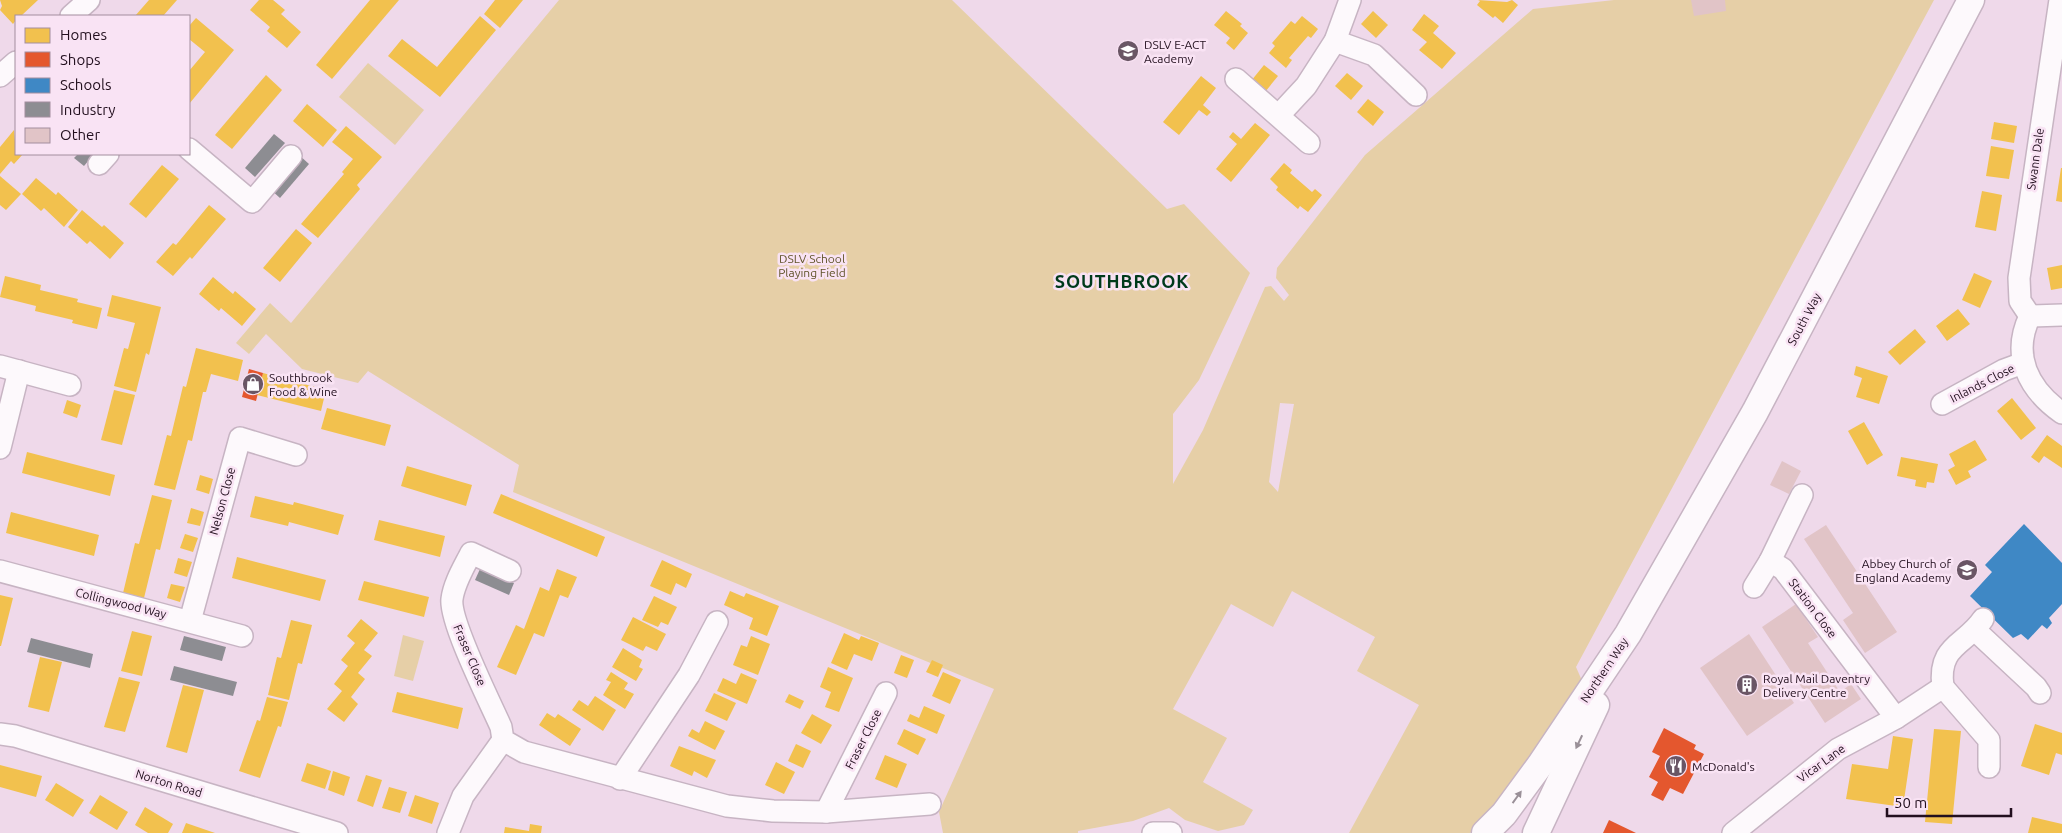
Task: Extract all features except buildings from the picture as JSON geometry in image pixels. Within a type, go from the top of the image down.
[{"type":"main road","name":"South Way","points":[[1628,634],[1755,412],[1970,0]]},
{"type":"main road","name":"Northern Way","points":[[1485,833],[1504,814],[1540,765],[1628,634]]},
{"type":"main road","name":"Northern Way","points":[[1536,833],[1628,634]]},
{"type":"street","points":[[72,15],[89,0]]},
{"type":"street","points":[[1279,115],[1306,86],[1335,41],[1350,0]]},
{"type":"street","name":"Swann Dale","points":[[2030,316],[2020,302],[2019,278],[2054,89],[2060,0]]},
{"type":"street","points":[[1335,41],[1374,55],[1416,95]]},
{"type":"street","points":[[0,76],[15,63]]},
{"type":"street","points":[[1236,79],[1309,143]]},
{"type":"street","points":[[190,150],[252,202],[291,156]]},
{"type":"street","points":[[2062,315],[2050,317],[2030,316],[2022,332],[2023,363],[2037,389],[2062,413]]},
{"type":"street","name":"Inlands Close","points":[[1942,404],[2004,370],[2023,363]]},
{"type":"street","points":[[0,448],[9,369],[70,385]]},
{"type":"street","name":"Nelson Close","points":[[190,621],[240,438],[296,455]]},
{"type":"street","points":[[1754,588],[1770,561],[1802,495]]},
{"type":"street","name":"Fraser Close","points":[[503,740],[501,727],[456,624],[452,601],[455,587],[471,553],[510,571]]},
{"type":"street","name":"Station Close","points":[[1770,561],[1783,568],[1896,718]]},
{"type":"street","name":"Collingwood Way","points":[[0,571],[242,636]]},
{"type":"street","points":[[620,778],[689,675],[717,622]]},
{"type":"street","points":[[1988,767],[1989,740],[1942,687],[1941,674],[1952,647],[1980,625],[2040,693]]},
{"type":"street","name":"Vicar Lane","points":[[1732,833],[1838,749],[1896,718],[1942,687]]},
{"type":"street","name":"Fraser Close","points":[[826,812],[886,693]]},
{"type":"street","name":"Norton Road","points":[[0,734],[15,736],[337,833]]},
{"type":"street","points":[[448,833],[463,796],[503,740],[524,752],[727,806],[773,811],[826,812],[930,804]]},
{"type":"street","points":[[1153,833],[1171,833]]},
{"type":"green space","name":"DSLV School Playing Field","points":[[559,0],[952,0],[1167,209],[1184,204],[1250,273],[1199,380],[1173,414],[1173,484],[1203,430],[1265,287],[1271,286],[1284,301],[1289,295],[1276,278],[1277,268],[1365,155],[1533,9],[1614,0],[1934,0],[1576,667],[1583,683],[1489,816],[1470,833],[1349,833],[1419,705],[1357,671],[1375,637],[1292,591],[1273,627],[1231,604],[1173,709],[1227,738],[1203,782],[1253,810],[1244,825],[1218,831],[1185,820],[1169,808],[1133,821],[1078,831],[1078,833],[943,833],[939,812],[994,689],[513,492],[519,465],[368,371],[358,383],[302,369],[266,334],[249,354],[236,343],[270,303],[291,323]],"holes":[[[1280,403],[1294,404],[1278,492],[1269,482]]]},
{"type":"green space","points":[[368,63],[424,110],[395,145],[339,97]]},
{"type":"green space","points":[[403,635],[424,641],[413,681],[394,676]]},
{"type":"place","name":"DSLV E-ACT Academy","points":[[1128,51]]},
{"type":"place","name":"Southbrook Food & Wine","points":[[253,384]]},
{"type":"place","name":"Abbey Church of England Academy","points":[[1967,570]]},
{"type":"place","name":"Royal Mail Daventry Delivery Centre","points":[[1747,685]]},
{"type":"place","name":"McDonald's","points":[[1676,766]]},
{"type":"district","name":"SOUTHBROOK","points":[[1122,281]]}]
